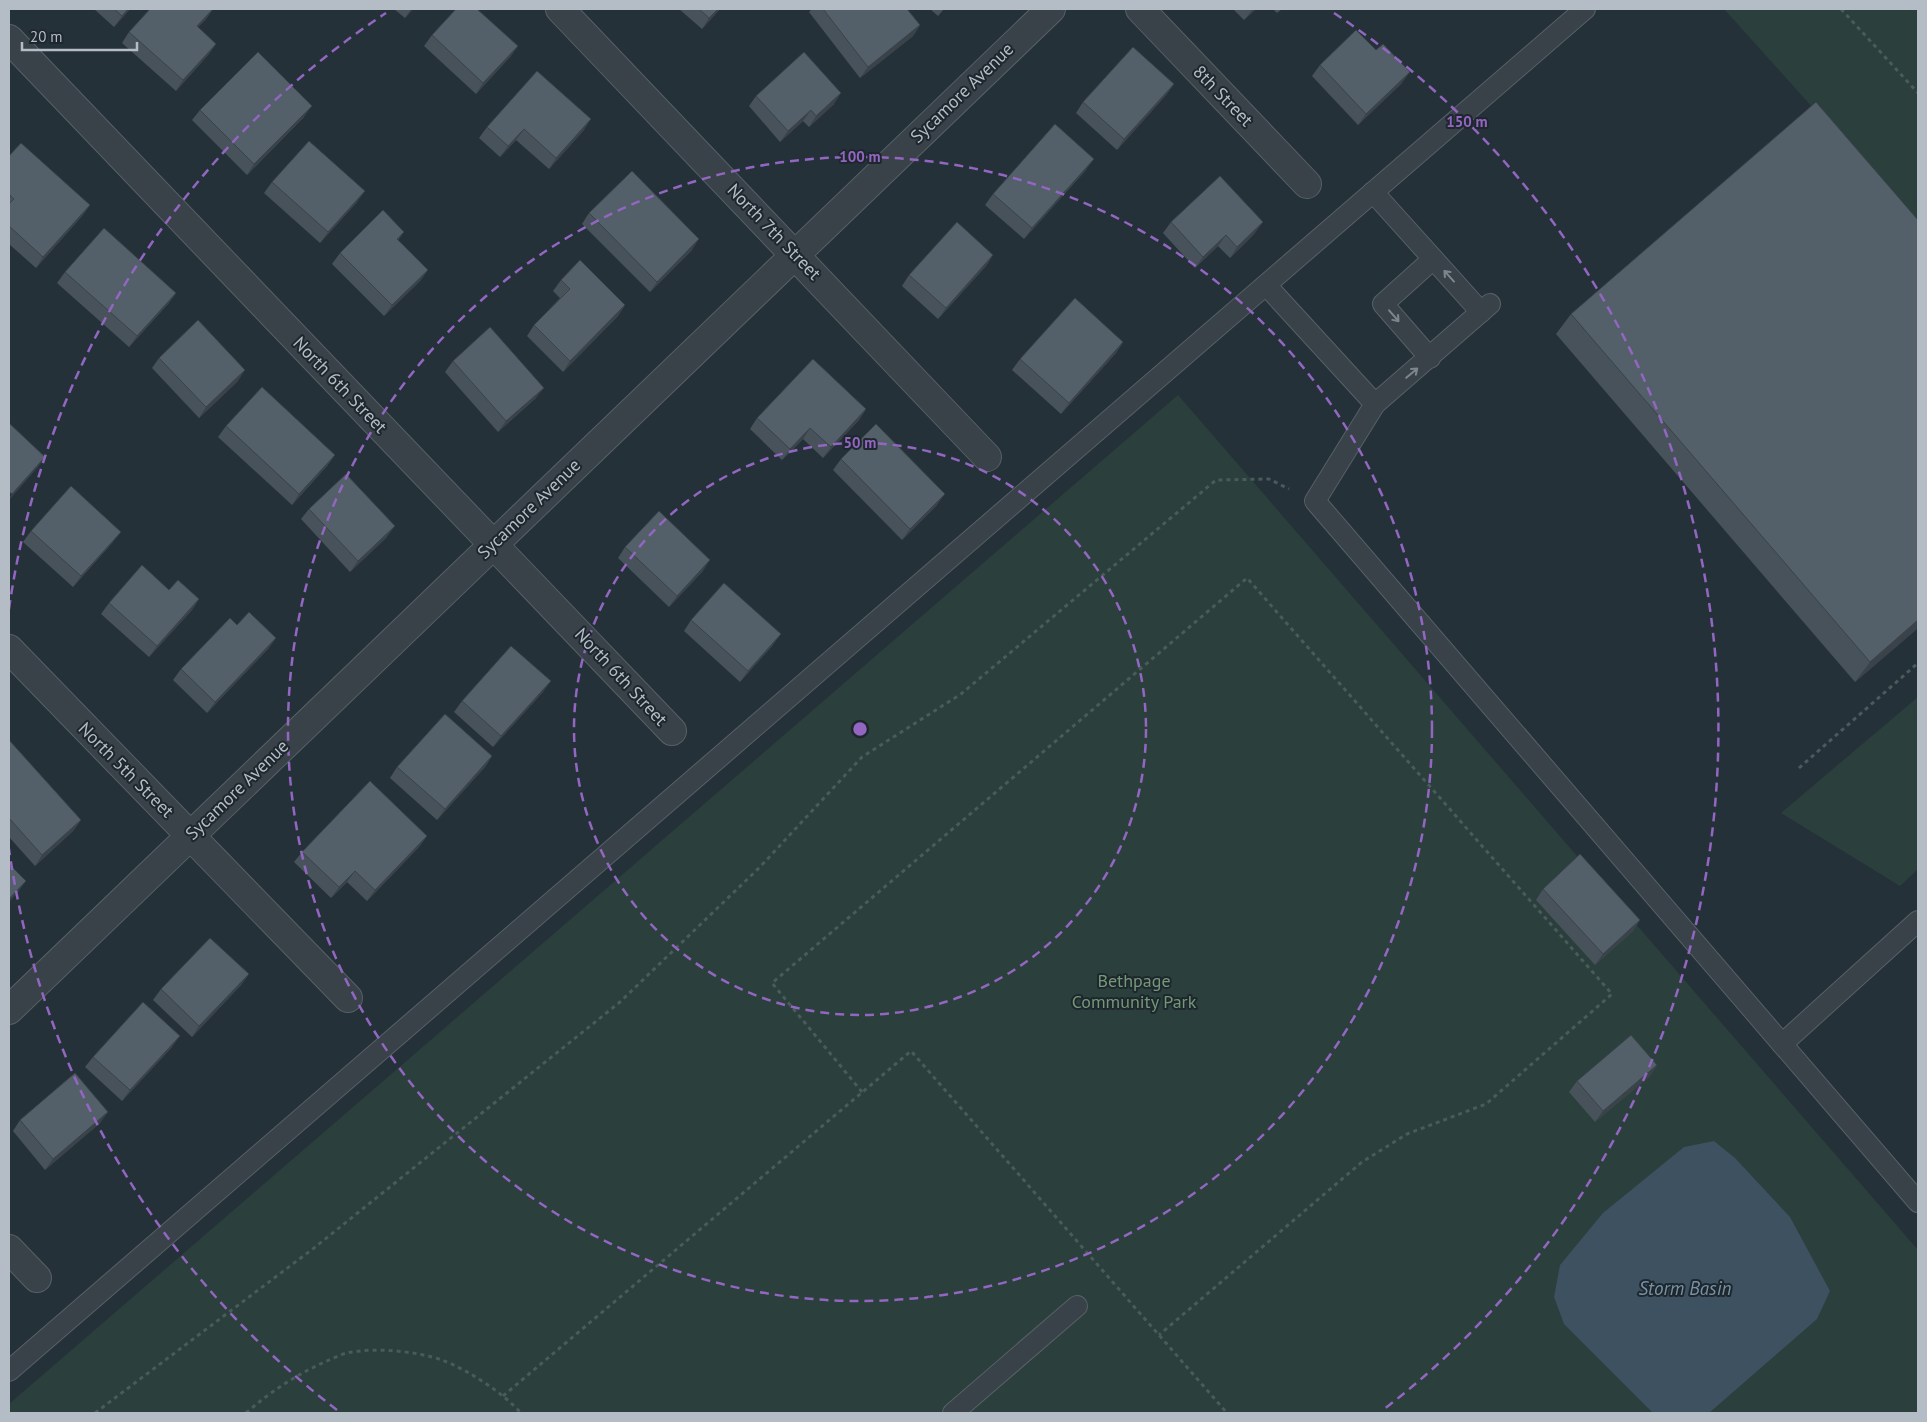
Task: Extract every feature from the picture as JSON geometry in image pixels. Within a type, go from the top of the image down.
[{"type":"street","name":"North 7th Street","points":[[560,9],[987,457]]},
{"type":"street","name":"Sycamore Avenue","points":[[9,1010],[1050,9]]},
{"type":"street","name":"8th Street","points":[[1140,9],[1307,184]]},
{"type":"street","name":"North 6th Street","points":[[9,39],[672,731]]},
{"type":"street","name":"North 5th Street","points":[[9,649],[348,998]]},
{"type":"street","points":[[9,1249],[37,1278]]},
{"type":"lane","points":[[9,1371],[1585,9]]},
{"type":"lane","points":[[1373,192],[1433,259],[1486,308],[1375,404],[1315,501],[1918,1202]]},
{"type":"lane","points":[[1430,358],[1383,304],[1433,259]]},
{"type":"lane","points":[[1266,285],[1375,404]]},
{"type":"lane","points":[[1782,1044],[1918,921]]},
{"type":"lane","points":[[953,1413],[1077,1306]]},
{"type":"path","points":[[1841,9],[1918,93]]},
{"type":"path","points":[[95,1413],[314,1248],[620,1002],[760,867],[862,757],[962,694],[1216,480],[1269,479],[1315,501]]},
{"type":"path","points":[[862,1092],[772,983],[1247,578],[1612,994],[1486,1104],[1407,1134],[1362,1162],[1159,1336]]},
{"type":"path","points":[[1799,768],[1918,663]]},
{"type":"path","points":[[503,1396],[912,1051],[1227,1413]]},
{"type":"path","points":[[246,1413],[263,1398],[306,1370],[346,1353],[394,1350],[442,1360],[483,1381],[521,1413]]},
{"type":"green space","points":[[1724,9],[1918,9],[1918,225]]},
{"type":"green space","name":"Bethpage Community Park","points":[[1178,395],[1918,1250],[1918,1413],[9,1413],[9,1404]]},
{"type":"green space","points":[[1918,697],[1918,869],[1900,886],[1781,813]]},
{"type":"water","name":"Storm Basin","points":[[1714,1141],[1735,1158],[1790,1217],[1830,1291],[1817,1319],[1709,1413],[1653,1413],[1564,1324],[1554,1297],[1560,1265],[1603,1213],[1684,1147]]},
{"type":"building","points":[[114,9],[128,9],[122,16]]},
{"type":"building","points":[[150,9],[213,9],[197,26],[216,44],[183,80],[129,32]]},
{"type":"building","points":[[456,9],[477,9],[518,46],[483,83],[432,35]]},
{"type":"building","points":[[699,9],[718,9],[709,18]]},
{"type":"building","points":[[823,9],[907,9],[920,25],[868,67]]},
{"type":"building","points":[[1356,30],[1376,50],[1383,44],[1410,72],[1366,114],[1320,65]]},
{"type":"building","points":[[1133,47],[1174,84],[1124,139],[1083,102]]},
{"type":"building","points":[[258,52],[312,106],[254,164],[200,110]]},
{"type":"building","points":[[804,52],[841,93],[816,116],[811,110],[788,131],[756,96]]},
{"type":"building","points":[[537,71],[591,119],[556,158],[524,129],[508,146],[487,127]]},
{"type":"building","points":[[1816,102],[1918,220],[1918,620],[1870,662],[1571,314]]},
{"type":"building","points":[[1055,124],[1094,159],[1032,228],[993,194]]},
{"type":"building","points":[[309,141],[365,191],[328,232],[272,182]]},
{"type":"building","points":[[21,143],[90,205],[43,257],[9,226],[9,204],[14,199],[9,194],[9,156]]},
{"type":"building","points":[[632,171],[699,239],[657,282],[589,213]]},
{"type":"building","points":[[1220,176],[1263,222],[1237,247],[1226,235],[1203,257],[1171,222]]},
{"type":"building","points":[[383,210],[404,232],[397,239],[428,270],[392,305],[340,253]]},
{"type":"building","points":[[957,222],[993,255],[946,308],[909,275]]},
{"type":"building","points":[[104,228],[176,293],[137,336],[65,272]]},
{"type":"building","points":[[580,260],[625,305],[570,361],[534,325],[570,289],[561,280]]},
{"type":"building","points":[[1075,298],[1123,342],[1069,403],[1020,359]]},
{"type":"building","points":[[198,320],[245,370],[206,407],[159,358]]},
{"type":"building","points":[[490,327],[544,388],[506,421],[453,361]]},
{"type":"building","points":[[813,359],[866,409],[831,447],[810,428],[790,449],[757,418]]},
{"type":"building","points":[[262,387],[335,455],[299,494],[226,426]]},
{"type":"building","points":[[9,423],[45,457],[12,494],[9,492]]},
{"type":"building","points":[[876,424],[945,494],[910,529],[841,459]]},
{"type":"building","points":[[346,474],[395,526],[358,561],[309,509]]},
{"type":"building","points":[[71,486],[121,532],[81,576],[31,531]]},
{"type":"building","points":[[659,511],[710,560],[677,596],[625,547]]},
{"type":"building","points":[[142,565],[169,590],[178,580],[199,599],[157,646],[109,603]]},
{"type":"building","points":[[724,583],[781,634],[748,671],[691,620]]},
{"type":"building","points":[[249,612],[276,638],[215,702],[181,669],[230,618],[237,625]]},
{"type":"building","points":[[511,646],[551,681],[501,736],[462,701]]},
{"type":"building","points":[[445,714],[492,756],[445,809],[397,767]]},
{"type":"building","points":[[9,740],[81,820],[42,855],[9,818]]},
{"type":"building","points":[[370,781],[427,836],[375,890],[355,871],[339,887],[302,852]]},
{"type":"building","points":[[1580,854],[1640,920],[1603,954],[1543,889]]},
{"type":"building","points":[[9,864],[26,881],[9,899]]},
{"type":"building","points":[[210,938],[249,974],[199,1026],[161,989]]},
{"type":"building","points":[[143,1002],[180,1036],[130,1090],[93,1057]]},
{"type":"building","points":[[1631,1035],[1657,1065],[1603,1111],[1577,1081]]},
{"type":"building","points":[[75,1073],[108,1112],[53,1159],[20,1120]]}]
